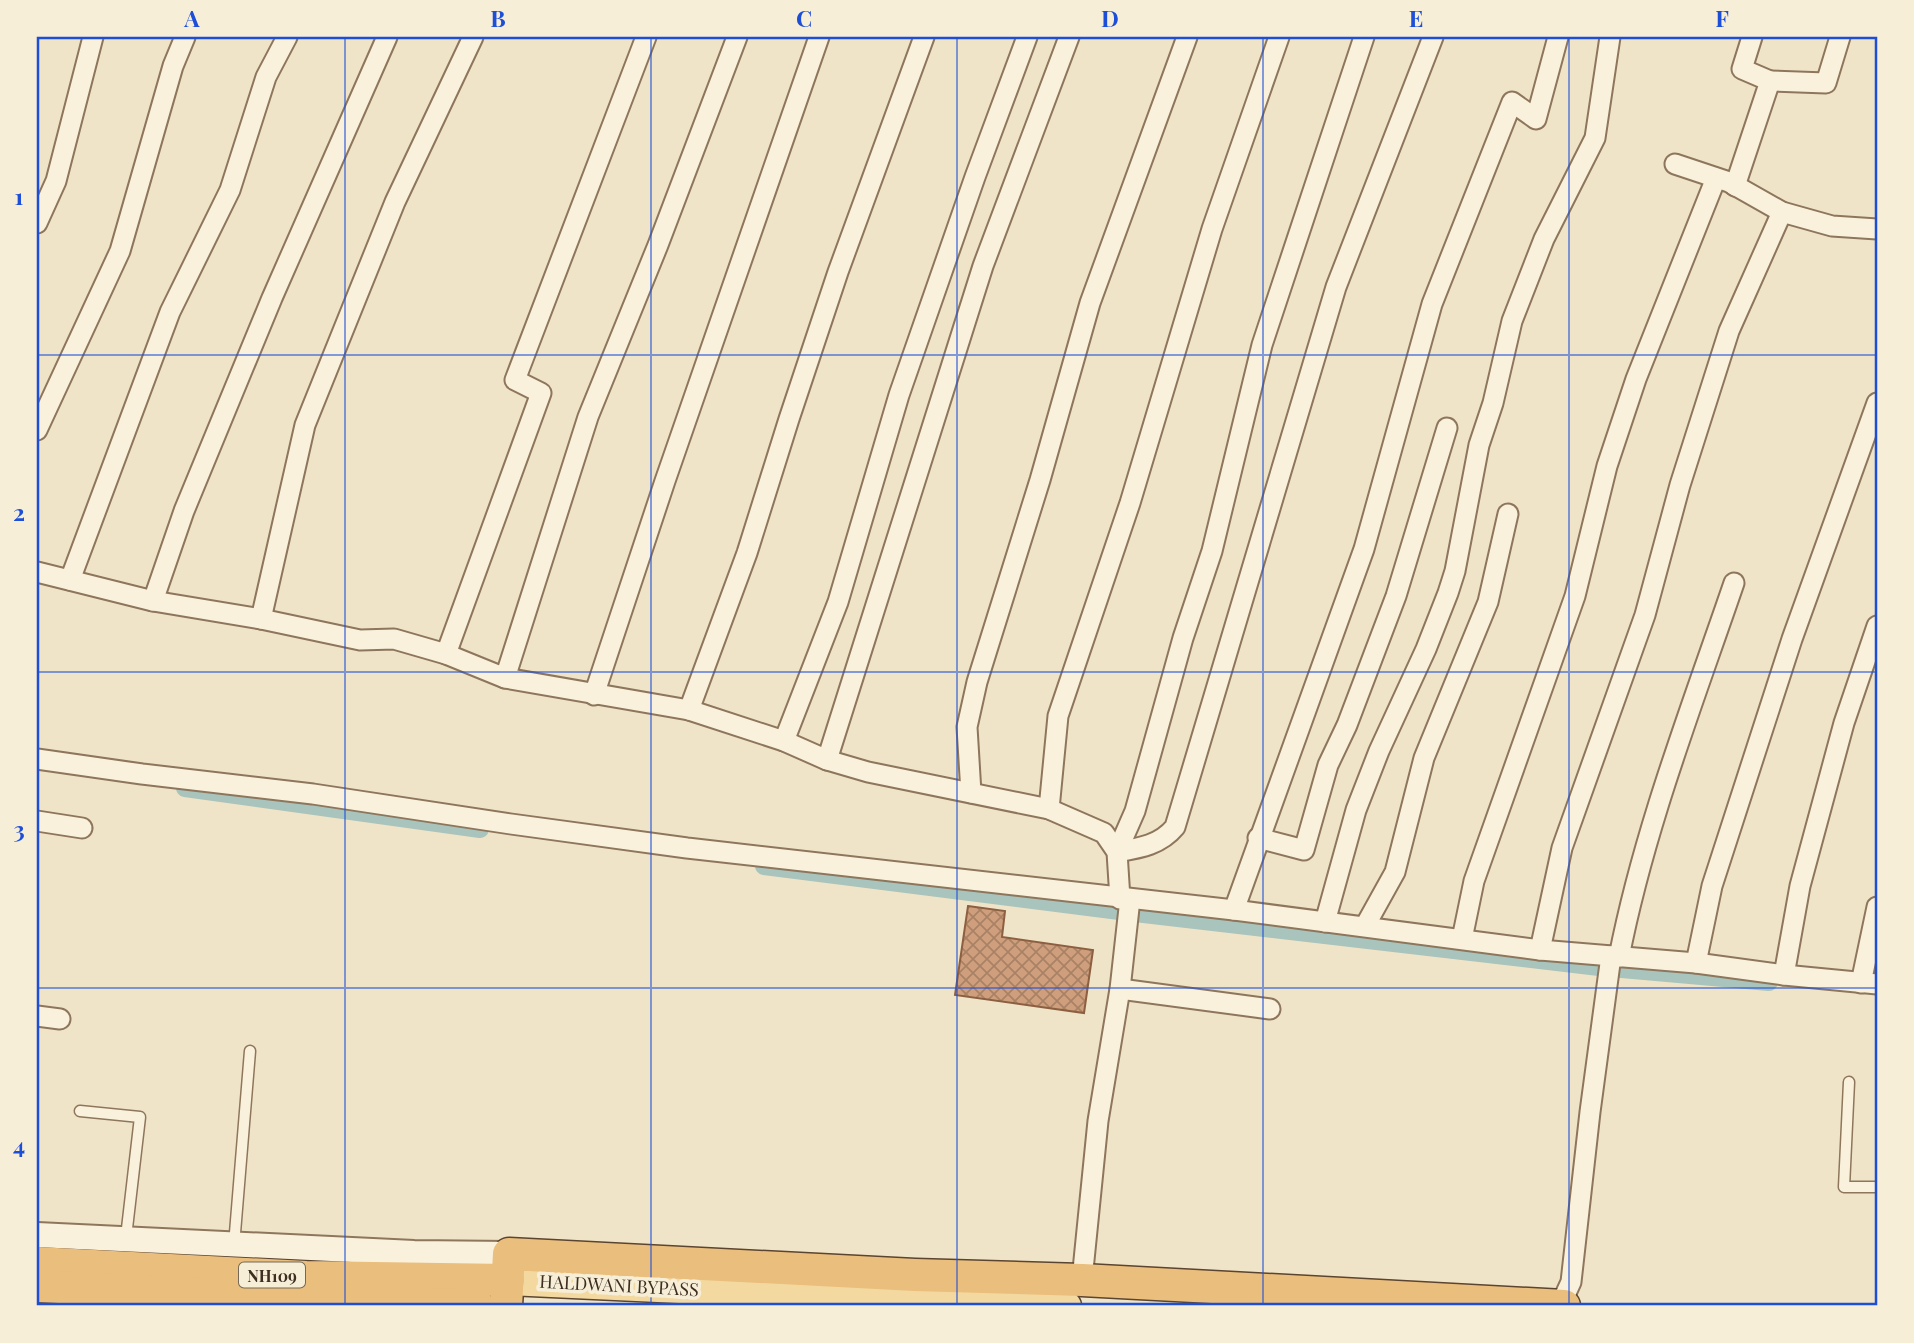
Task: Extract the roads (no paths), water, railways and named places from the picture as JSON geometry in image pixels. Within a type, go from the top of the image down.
[{"type":"highway","name":"NH109","points":[[37,1263],[306,1277],[508,1280]]},
{"type":"highway","points":[[508,1280],[915,1275],[1074,1293],[1562,1306]]},
{"type":"highway","name":"NH109","points":[[37,1286],[478,1306]]},
{"type":"street","points":[[37,223],[56,181],[93,37]]},
{"type":"street","points":[[37,430],[120,251],[173,66],[185,37]]},
{"type":"street","points":[[70,580],[165,324],[230,190],[266,77],[287,37]]},
{"type":"street","points":[[153,601],[184,511],[272,298],[387,37]]},
{"type":"street","points":[[261,619],[305,425],[395,202],[472,37]]},
{"type":"street","points":[[446,654],[541,394],[515,380],[646,37]]},
{"type":"street","points":[[505,678],[589,417],[737,37]]},
{"type":"street","points":[[594,695],[819,37]]},
{"type":"street","points":[[689,710],[747,553],[838,272],[924,37]]},
{"type":"street","points":[[783,741],[829,630],[899,395],[1027,37]]},
{"type":"street","points":[[827,760],[983,266],[1069,37]]},
{"type":"street","points":[[971,793],[967,727],[977,682],[1040,480],[1090,303],[1187,37]]},
{"type":"street","points":[[1049,809],[1058,716],[1130,503],[1212,229],[1279,37]]},
{"type":"street","points":[[1117,852],[1135,811],[1183,638],[1212,551],[1262,345],[1364,37]]},
{"type":"street","points":[[1117,852],[1145,847],[1165,839],[1175,827],[1336,287],[1433,37]]},
{"type":"street","points":[[1234,910],[1364,549],[1432,304],[1512,102],[1536,119],[1558,37]]},
{"type":"street","points":[[1325,922],[1356,810],[1379,751],[1426,649],[1455,571],[1479,445],[1493,403],[1512,321],[1544,239],[1595,138],[1610,37]]},
{"type":"street","points":[[1752,37],[1742,69],[1770,80],[1826,83],[1840,37]]},
{"type":"street","points":[[1735,186],[1770,80]]},
{"type":"street","points":[[1675,164],[1735,186],[1782,212],[1832,226],[1877,227]]},
{"type":"street","points":[[1462,939],[1474,881],[1575,596],[1615,441],[1636,379],[1716,178]]},
{"type":"street","points":[[1540,950],[1562,848],[1645,615],[1680,485],[1724,344],[1782,212]]},
{"type":"street","points":[[1696,963],[1712,886],[1792,639],[1877,403]]},
{"type":"street","points":[[1258,838],[1304,850],[1328,765],[1347,725],[1396,596],[1447,428]]},
{"type":"street","points":[[1365,926],[1395,872],[1419,773],[1484,612],[1508,514]]},
{"type":"street","points":[[37,572],[153,601],[261,619],[360,640],[394,639],[446,654],[505,678],[689,710],[783,741],[827,760],[869,772],[1049,809],[1104,833],[1117,852],[1126,906],[1120,989],[1074,1293]]},
{"type":"street","points":[[1562,1306],[1571,1282],[1590,1112],[1613,962],[1674,757],[1734,583]]},
{"type":"street","points":[[1784,975],[1800,886],[1844,723],[1877,626]]},
{"type":"street","points":[[37,759],[313,794],[511,824],[1126,906],[1234,910],[1462,939],[1613,962],[1696,963],[1869,983],[1877,907]]},
{"type":"street","points":[[37,821],[82,828]]},
{"type":"street","points":[[1120,989],[1270,1009]]},
{"type":"street","points":[[37,1016],[60,1019]]},
{"type":"street","points":[[37,1235],[234,1245],[508,1280]]},
{"type":"lane","points":[[234,1245],[250,1051]]},
{"type":"lane","points":[[1849,1082],[1844,1187],[1877,1187]]},
{"type":"lane","points":[[80,1111],[140,1117],[126,1238]]},
{"type":"waterway","points":[[185,788],[480,829]]},
{"type":"waterway","points":[[764,866],[1135,913],[1599,967],[1769,982]]}]
